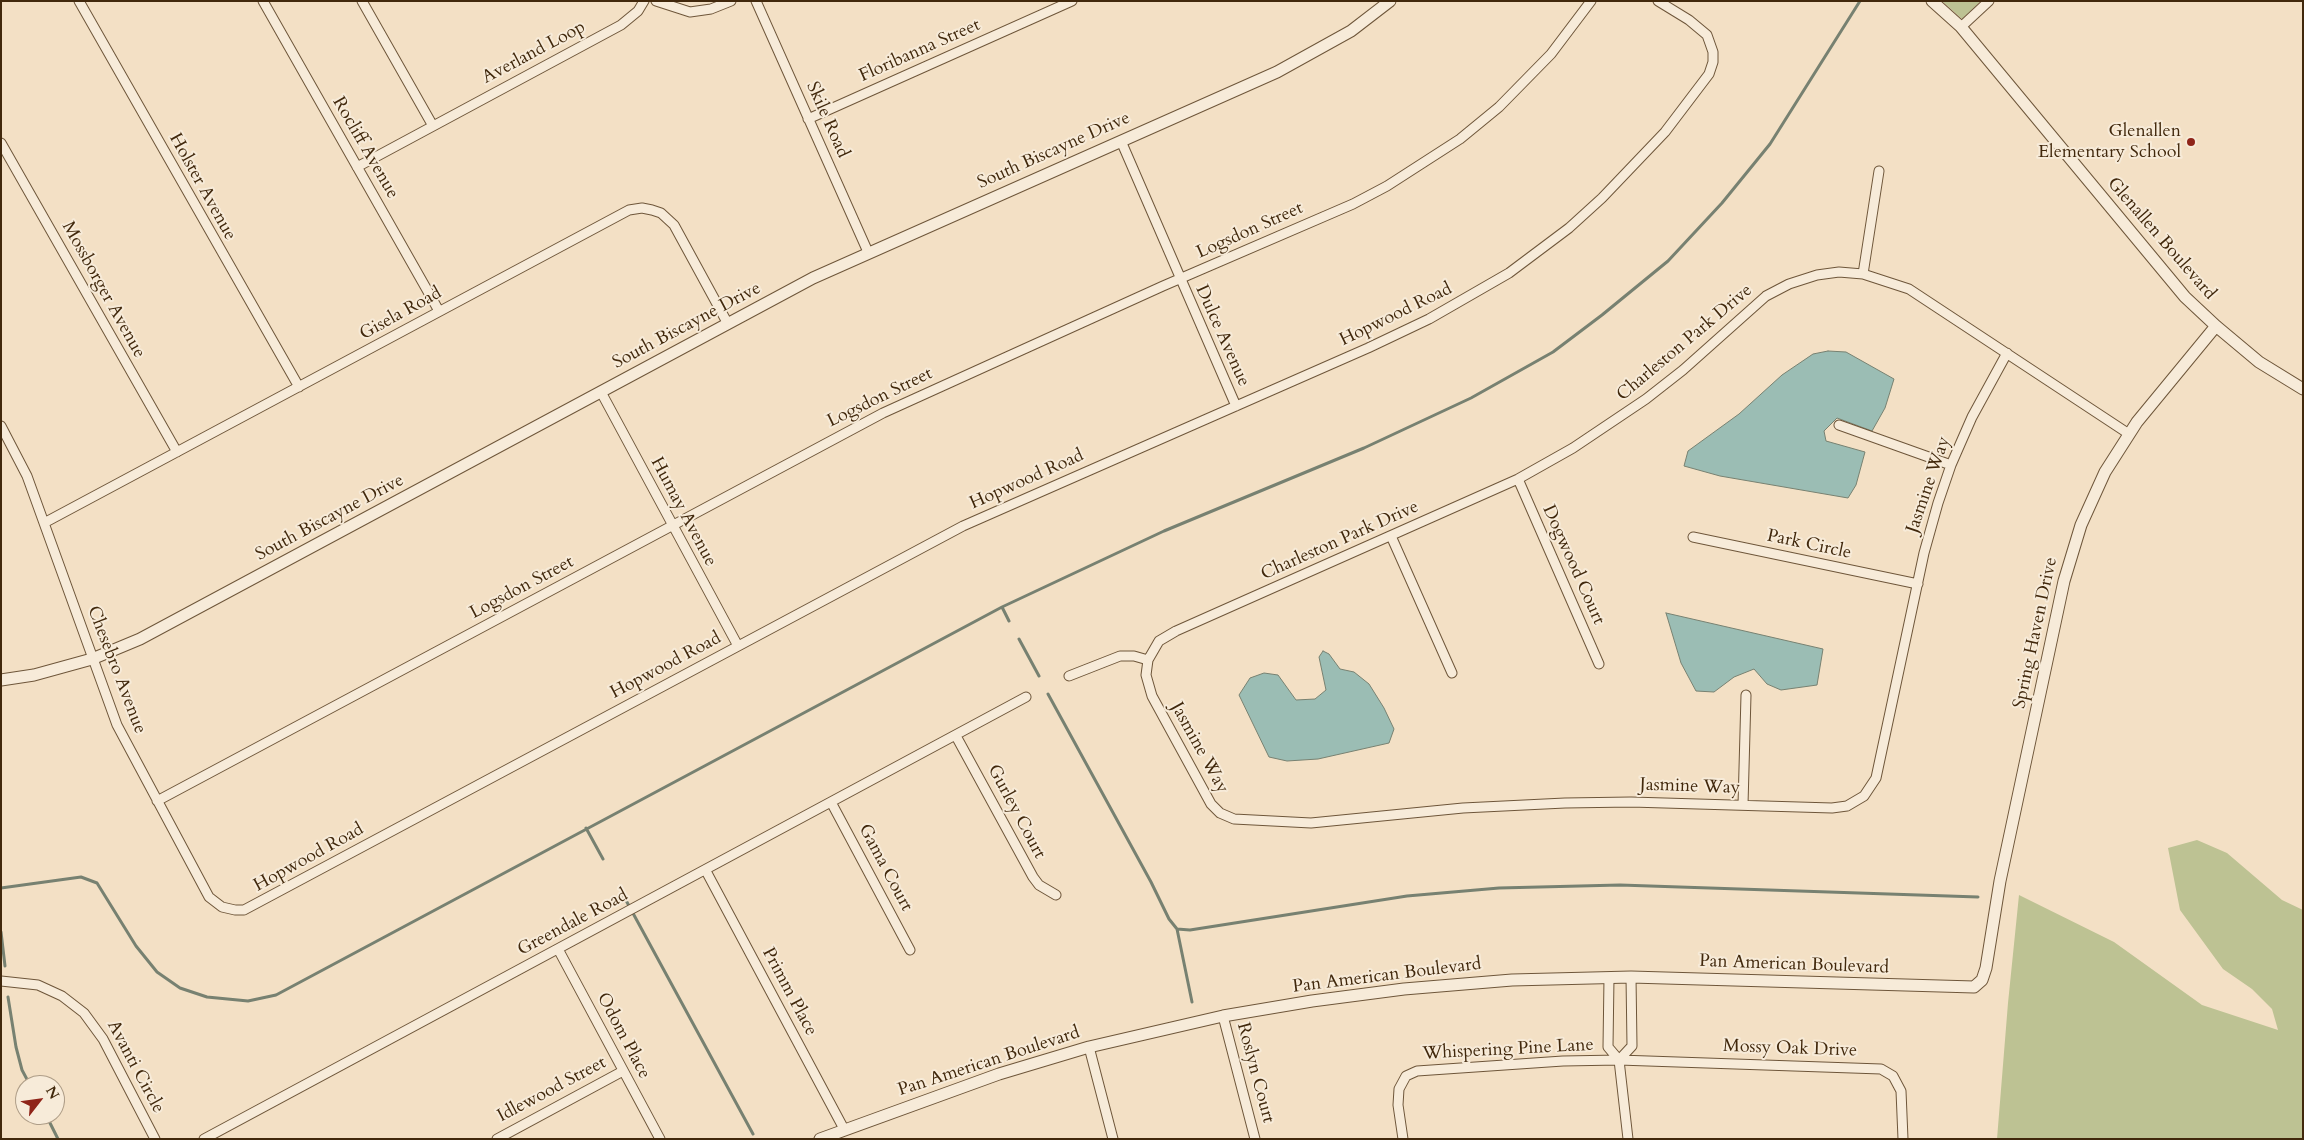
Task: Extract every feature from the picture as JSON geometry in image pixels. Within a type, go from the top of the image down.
[{"type":"street","name":"Holster Avenue","points":[[79,1],[298,387]]},
{"type":"street","name":"Rocliff Avenue","points":[[263,1],[440,311]]},
{"type":"street","points":[[362,1],[433,126]]},
{"type":"street","name":"Averland Loop","points":[[357,167],[621,25],[638,11],[644,1]]},
{"type":"street","points":[[656,1],[678,10],[690,12],[711,9],[731,1]]},
{"type":"street","name":"Skile Road","points":[[756,1],[868,252]]},
{"type":"street","name":"Floribanna Street","points":[[808,119],[1072,1]]},
{"type":"street","name":"South Biscayne Drive","points":[[1,680],[34,675],[92,660],[166,626],[813,278],[1302,60],[1351,31],[1390,1]]},
{"type":"street","name":"Logsdon Street","points":[[157,801],[883,412],[1353,204],[1418,168],[1460,139],[1499,107],[1551,54],[1591,1]]},
{"type":"street","name":"Hopwood Road","points":[[228,909],[251,908],[899,559],[964,526],[1429,320],[1482,290],[1535,255],[1602,198],[1679,115],[1709,74],[1713,62],[1711,43],[1702,30],[1658,1]]},
{"type":"street","name":"Glenallen Boulevard","points":[[1932,1],[1961,27],[2170,279],[2216,326],[2259,362],[2303,389]]},
{"type":"street","points":[[1961,27],[1989,1]]},
{"type":"street","name":"Dulce Avenue","points":[[1121,141],[1236,406]]},
{"type":"street","name":"Mossborger Avenue","points":[[1,143],[177,452]]},
{"type":"street","points":[[1863,274],[1879,171]]},
{"type":"street","name":"Gisela Road","points":[[44,522],[623,213],[642,208],[661,213],[674,225],[728,324]]},
{"type":"street","name":"Charleston Park Drive","points":[[1148,660],[1156,645],[1168,635],[1518,479],[1573,448],[1646,399],[1683,370],[1753,307],[1774,292],[1796,281],[1817,275],[1839,272],[1863,274],[1878,277],[1909,289],[2128,434]]},
{"type":"street","name":"Spring Haven Drive","points":[[1977,984],[1982,980],[1986,968],[2000,881],[2072,552],[2092,498],[2128,434],[2178,369],[2216,326]]},
{"type":"street","name":"Jasmine Way","points":[[1148,660],[1146,676],[1152,696],[1211,804],[1220,813],[1234,819],[1311,824],[1463,808],[1565,802],[1842,807],[1856,802],[1868,792],[1877,772],[1930,528],[1951,465],[1972,417],[2007,353]]},
{"type":"street","name":"Humay Avenue","points":[[601,392],[738,646]]},
{"type":"street","points":[[1840,425],[1951,465]]},
{"type":"street","name":"Chesebro Avenue","points":[[1,426],[27,476],[117,725],[206,893],[214,902],[228,909]]},
{"type":"street","name":"Dogwood Court","points":[[1518,479],[1598,664]]},
{"type":"street","points":[[1391,536],[1452,673]]},
{"type":"street","name":"Park Circle","points":[[1693,537],[1918,584]]},
{"type":"street","points":[[1069,676],[1120,656],[1134,656],[1148,660]]},
{"type":"street","points":[[1743,805],[1746,696]]},
{"type":"street","points":[[956,736],[1026,698]]},
{"type":"street","name":"Greendale Road","points":[[204,1139],[956,736]]},
{"type":"street","name":"Gurley Court","points":[[956,736],[1033,877],[1039,885],[1056,895]]},
{"type":"street","name":"Gama Court","points":[[831,802],[910,950]]},
{"type":"street","name":"Primm Place","points":[[706,870],[844,1128]]},
{"type":"street","name":"Odom Place","points":[[558,949],[660,1139]]},
{"type":"street","points":[[1619,1060],[1632,1046],[1631,977]]},
{"type":"street","name":"Pan American Boulevard","points":[[820,1139],[844,1128],[999,1074],[1089,1047],[1223,1016],[1312,1001],[1404,989],[1512,980],[1631,977],[1968,988],[1977,984]]},
{"type":"street","points":[[1609,978],[1608,1047],[1619,1060],[1628,1139]]},
{"type":"street","name":"Avanti Circle","points":[[1,981],[24,982],[50,990],[84,1013],[103,1039],[155,1139]]},
{"type":"street","name":"Roslyn Court","points":[[1223,1016],[1256,1139]]},
{"type":"street","points":[[1089,1047],[1113,1139]]},
{"type":"street","name":"Whispering Pine Lane","points":[[1403,1139],[1398,1105],[1399,1089],[1406,1076],[1416,1071],[1554,1061],[1619,1060]]},
{"type":"street","name":"Mossy Oak Drive","points":[[1619,1060],[1881,1069],[1893,1076],[1901,1091],[1903,1139]]},
{"type":"street","name":"Idlewood Street","points":[[497,1139],[624,1071]]},
{"type":"green space","points":[[1942,1],[1981,1],[1962,19]]},
{"type":"green space","points":[[2197,840],[2227,853],[2282,900],[2303,910],[2303,1139],[1997,1139],[2019,895],[2114,942],[2202,1005],[2278,1030],[2272,1009],[2252,989],[2223,969],[2180,910],[2168,848]]},
{"type":"water","points":[[1828,351],[1846,352],[1894,379],[1885,408],[1872,431],[1837,418],[1824,431],[1826,441],[1865,452],[1856,485],[1848,498],[1720,476],[1684,466],[1688,451],[1739,414],[1782,375],[1813,354]]},
{"type":"water","points":[[1666,613],[1823,649],[1817,685],[1781,690],[1767,684],[1754,669],[1734,677],[1714,692],[1696,691],[1681,663]]},
{"type":"water","points":[[1323,651],[1329,654],[1340,669],[1354,672],[1369,684],[1394,729],[1389,743],[1318,759],[1287,761],[1269,757],[1239,695],[1250,678],[1264,673],[1278,675],[1296,700],[1315,699],[1326,690],[1319,657]]},
{"type":"waterway","points":[[1,888],[81,877],[97,883],[136,946],[157,972],[180,988],[207,997],[248,1001],[276,995],[1002,607],[1164,531],[1364,448],[1471,398],[1553,352],[1668,261],[1722,203],[1770,144],[1860,1]]},
{"type":"waterway","points":[[1002,607],[1009,621]]},
{"type":"waterway","points":[[1019,639],[1039,676]]},
{"type":"waterway","points":[[1048,694],[1151,882],[1169,919],[1177,929],[1190,930],[1407,896],[1499,888],[1620,885],[1978,897]]},
{"type":"waterway","points":[[586,828],[603,859]]},
{"type":"waterway","points":[[622,893],[753,1134]]},
{"type":"waterway","points":[[1177,929],[1192,1002]]},
{"type":"waterway","points":[[1,932],[5,966]]},
{"type":"waterway","points":[[8,997],[16,1047],[25,1075]]},
{"type":"waterway","points":[[51,1125],[58,1139]]},
{"type":"place","name":"Glenallen Elementary School","points":[[2191,142]]}]
